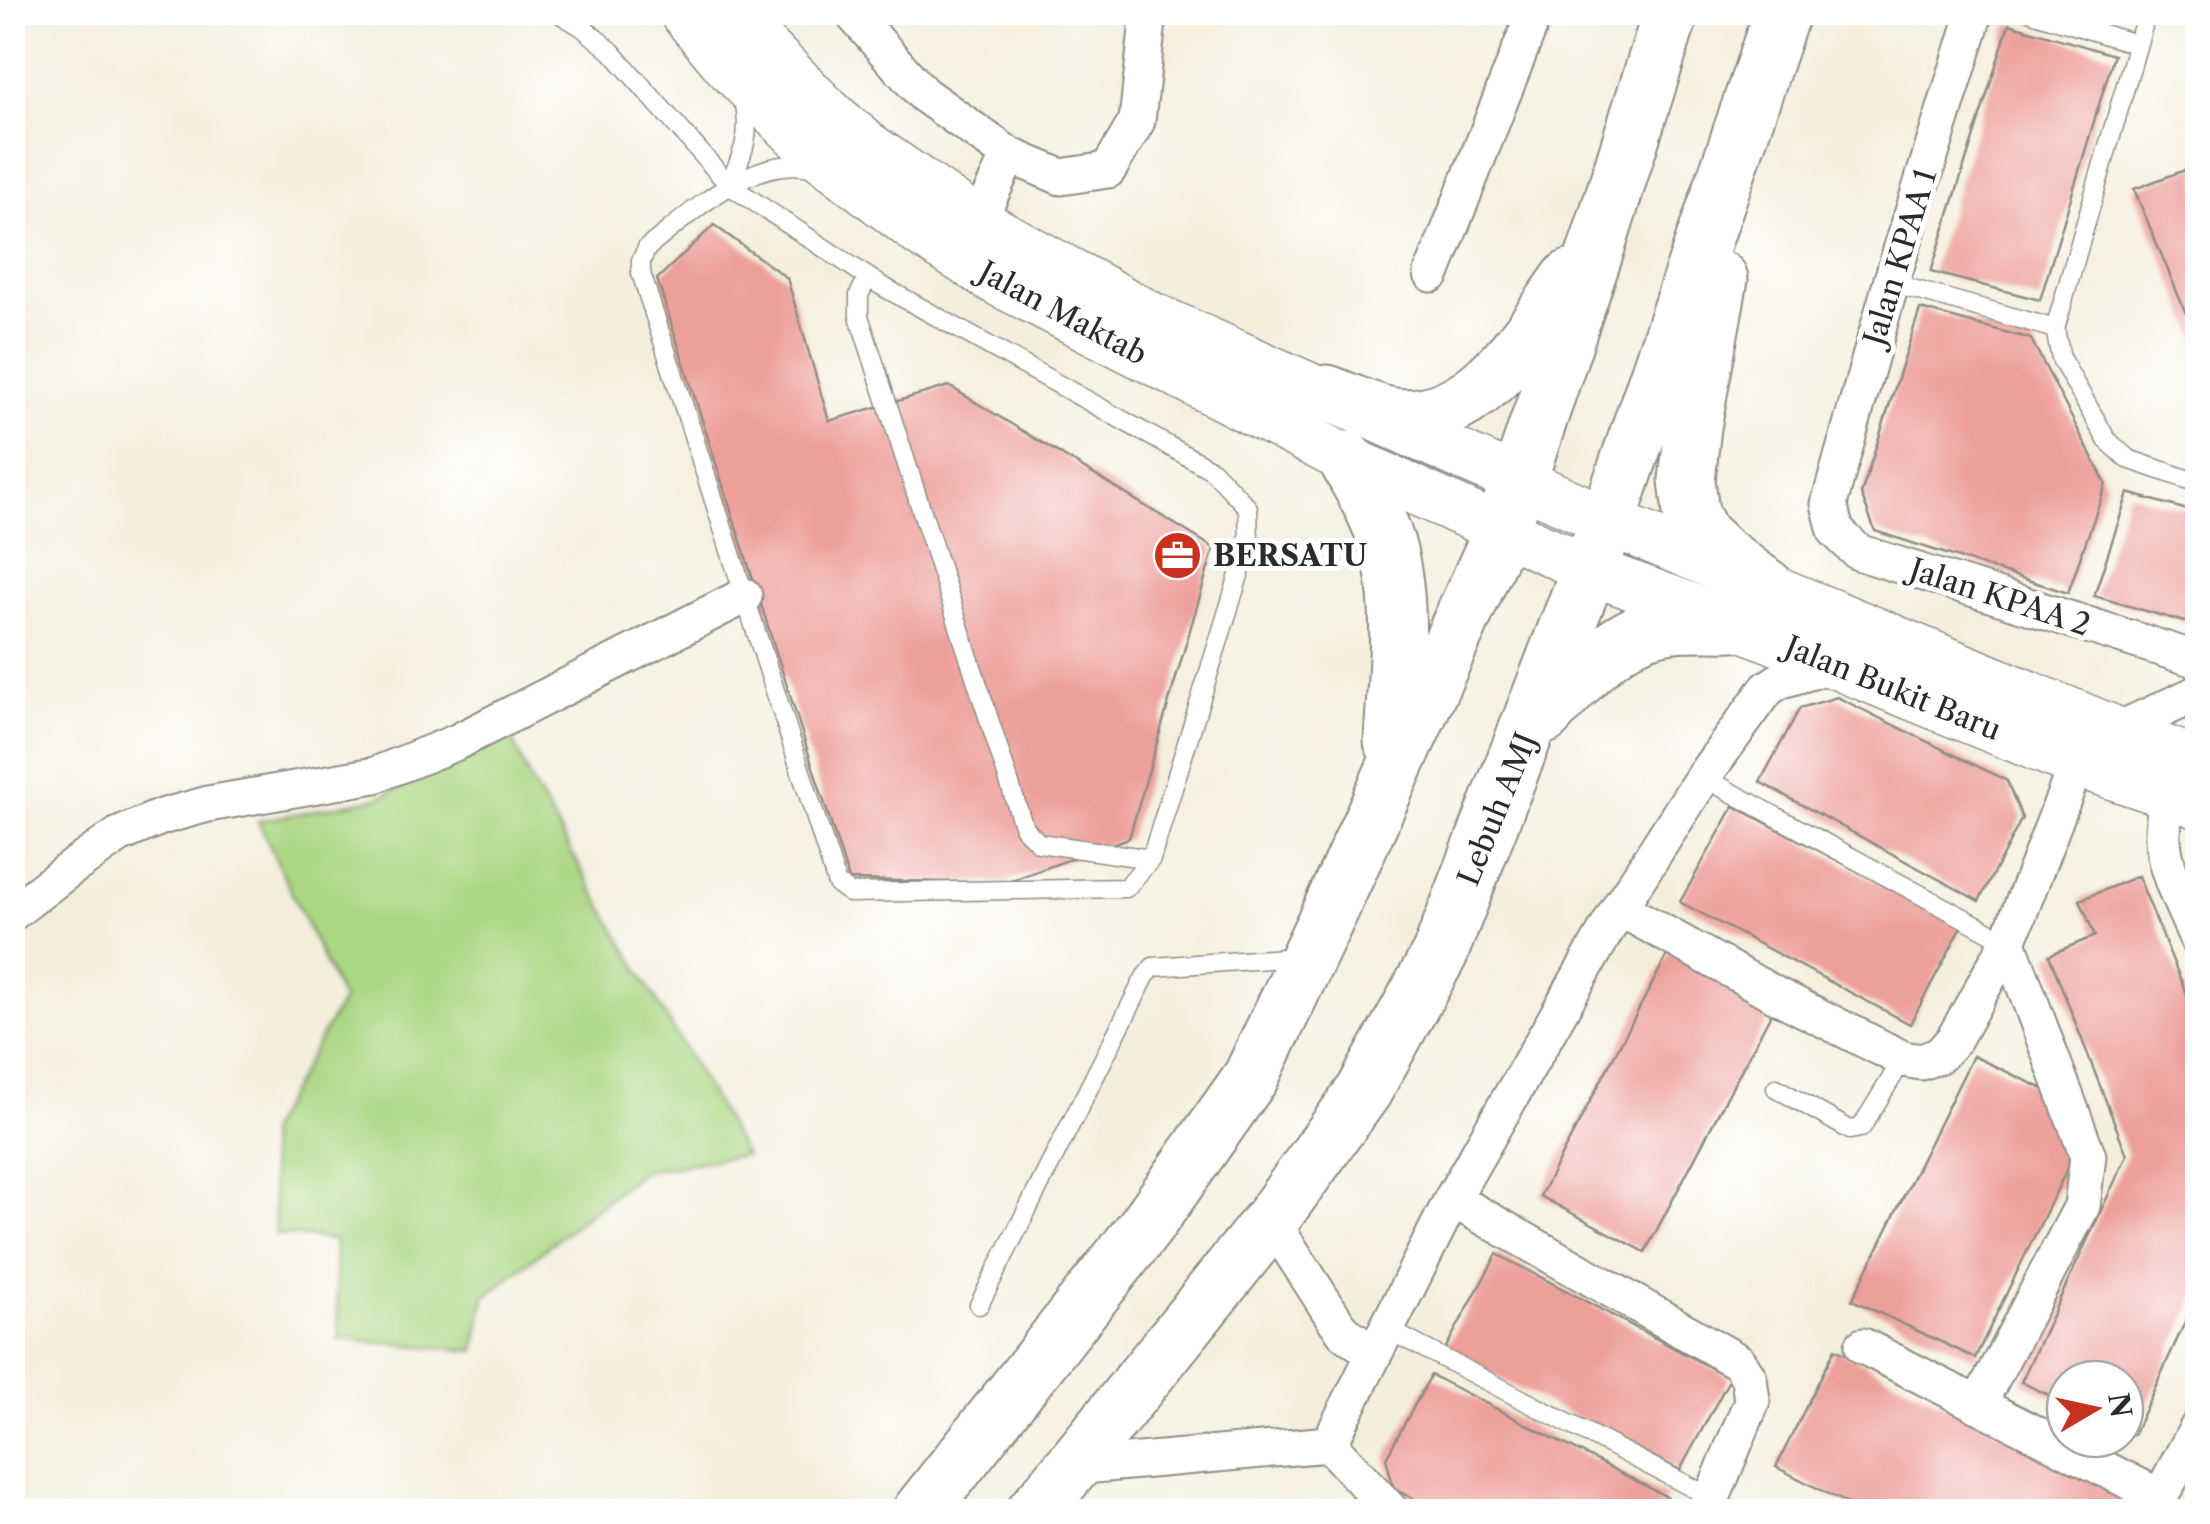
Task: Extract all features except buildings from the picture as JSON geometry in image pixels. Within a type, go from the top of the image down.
[{"type":"highway","points":[[920,1512],[1146,1226],[1251,1077],[1510,505],[1671,12]]},
{"type":"highway","points":[[1527,733],[1598,660],[1627,640],[1660,626],[1750,606],[1720,552],[1701,534],[1691,513],[1687,480],[1730,224],[1778,25]]},
{"type":"highway","name":"Lebuh AMJ","points":[[1034,1512],[1271,1220],[1364,1091],[1440,953],[1599,546],[1778,25]]},
{"type":"highway","points":[[1328,393],[1392,416],[1424,417],[1458,403],[1490,381],[1600,238]]},
{"type":"highway","points":[[1346,459],[1374,511],[1392,562],[1397,649],[1390,774]]},
{"type":"main road","name":"Jalan Maktab","points":[[684,12],[728,66],[810,148],[921,233],[998,281],[1346,459],[1510,505]]},
{"type":"main road","name":"Jalan Maktab","points":[[730,12],[828,112],[868,146],[978,222],[1151,316],[1328,393],[1510,505]]},
{"type":"main road","name":"Jalan Bukit Baru","points":[[1510,505],[1599,546],[1750,606],[2116,732],[2185,780]]},
{"type":"main road","name":"Jalan Bukit Baru","points":[[1750,606],[1834,664],[2077,764],[2185,780]]},
{"type":"street","points":[[851,12],[923,94],[1009,154],[1061,177],[1108,170],[1137,121],[1149,12]]},
{"type":"street","points":[[1432,274],[1535,12]]},
{"type":"street","name":"Jalan KPAA 1","points":[[1829,504],[1891,283],[1975,12]]},
{"type":"street","points":[[978,222],[1009,154]]},
{"type":"street","name":"Jalan KPAA 2","points":[[1829,504],[1836,531],[1858,552],[2198,660]]},
{"type":"street","points":[[12,913],[119,835],[160,817],[208,804],[374,775],[457,742],[744,596]]},
{"type":"street","points":[[1328,1444],[1452,1199],[1619,908],[1767,689],[1834,664]]},
{"type":"street","points":[[2116,732],[2198,693]]},
{"type":"street","points":[[1619,908],[1776,996],[1903,1058],[1921,1062],[1940,1055],[1954,1038],[2008,942],[2077,764]]},
{"type":"street","points":[[2185,780],[2162,838],[2173,880],[2198,940]]},
{"type":"street","points":[[1978,1405],[2082,1206],[2088,1156],[2008,942]]},
{"type":"street","points":[[1452,1199],[1740,1362],[1750,1378],[1752,1401],[1708,1505]]},
{"type":"street","points":[[1271,1220],[1336,1322],[1346,1333],[1380,1341]]},
{"type":"street","points":[[1864,1346],[2156,1504],[2198,1427]]},
{"type":"street","points":[[1072,1467],[1328,1444]]},
{"type":"street","points":[[1328,1444],[1392,1512]]},
{"type":"lane","points":[[556,12],[611,51],[729,185],[868,277],[1212,470],[1248,508],[1249,543],[1151,859],[1126,888],[850,893],[838,884],[641,273],[641,260],[647,248],[729,185],[777,166],[808,166],[850,180]]},
{"type":"lane","points":[[2031,12],[2136,44]]},
{"type":"lane","points":[[2147,12],[2055,329],[2061,359],[2107,440],[2128,459],[2198,484]]},
{"type":"lane","points":[[728,66],[745,102],[749,128],[744,153],[729,185]]},
{"type":"lane","points":[[868,277],[860,295],[859,316],[1024,828],[1039,843],[1151,859]]},
{"type":"lane","points":[[1891,283],[2055,329]]},
{"type":"lane","points":[[1704,777],[2008,942]]},
{"type":"lane","points":[[979,1305],[1145,977],[1154,967],[1309,956]]},
{"type":"lane","points":[[1776,1088],[1850,1130],[1861,1128],[1903,1058]]},
{"type":"lane","points":[[1380,1341],[1708,1505]]},
{"type":"green space","points":[[510,735],[530,780],[745,1155],[642,1171],[485,1297],[475,1351],[339,1339],[334,1240],[276,1234],[267,1132],[342,1000],[258,821],[378,798]]},
{"type":"place","name":"BERSATU","points":[[1178,555]]}]
